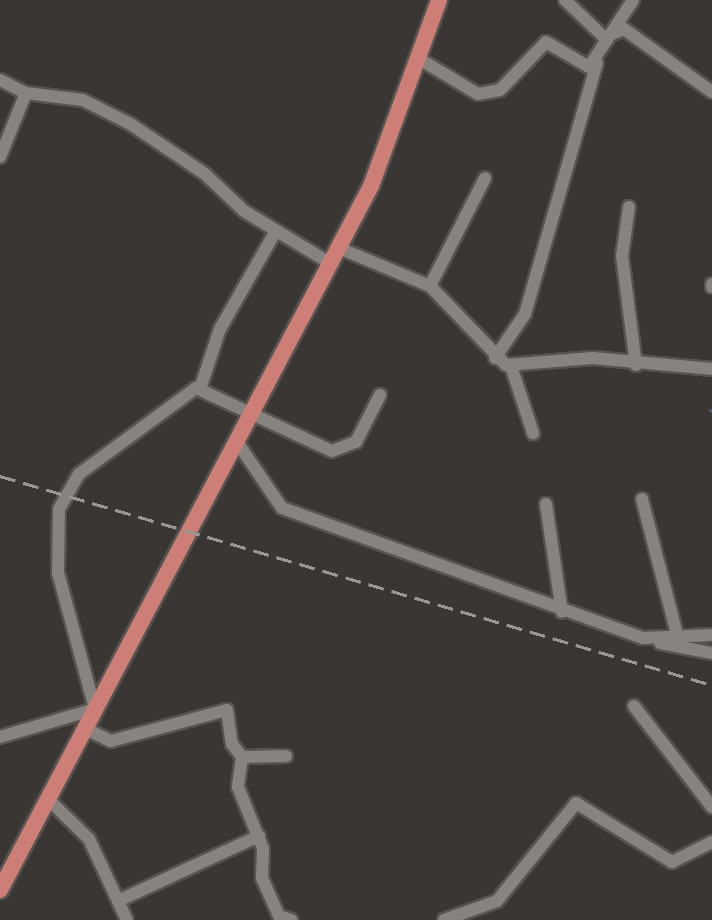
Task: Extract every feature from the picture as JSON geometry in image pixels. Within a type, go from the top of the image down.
[{"type":"main road","points":[[0,890],[335,256],[421,60],[439,0]]},
{"type":"street","points":[[565,0],[607,40]]},
{"type":"street","points":[[495,358],[525,314],[597,63],[607,40],[633,0]]},
{"type":"street","points":[[607,40],[624,29],[712,92]]},
{"type":"street","points":[[421,60],[478,94],[500,90],[546,42],[583,67],[597,63]]},
{"type":"street","points":[[0,80],[26,93],[83,100],[121,119],[276,231],[335,256],[430,286],[495,358],[511,366],[593,358],[636,365],[712,369]]},
{"type":"street","points":[[0,157],[26,93]]},
{"type":"street","points":[[430,286],[485,178]]},
{"type":"street","points":[[629,207],[622,256],[636,365]]},
{"type":"street","points":[[0,737],[95,709],[58,573],[61,503],[79,474],[200,389],[226,319],[276,231]]},
{"type":"street","points":[[511,366],[533,433]]},
{"type":"street","points":[[200,389],[337,451],[356,442],[380,395]]},
{"type":"street","points":[[237,442],[282,508],[562,612],[643,638],[712,653]]},
{"type":"street","points":[[642,499],[678,638]]},
{"type":"street","points":[[546,504],[562,612]]},
{"type":"street","points":[[643,638],[712,635]]},
{"type":"street","points":[[634,706],[712,807]]},
{"type":"street","points":[[84,728],[111,741],[227,710],[232,744],[242,757],[238,787],[259,836],[262,878],[280,919]]},
{"type":"street","points":[[242,757],[286,756]]},
{"type":"street","points":[[47,798],[89,839],[122,899],[127,920]]},
{"type":"street","points":[[444,920],[497,901],[576,803],[672,862],[712,842]]},
{"type":"street","points":[[122,899],[259,836]]},
{"type":"railway","points":[[0,476],[712,685]]}]
